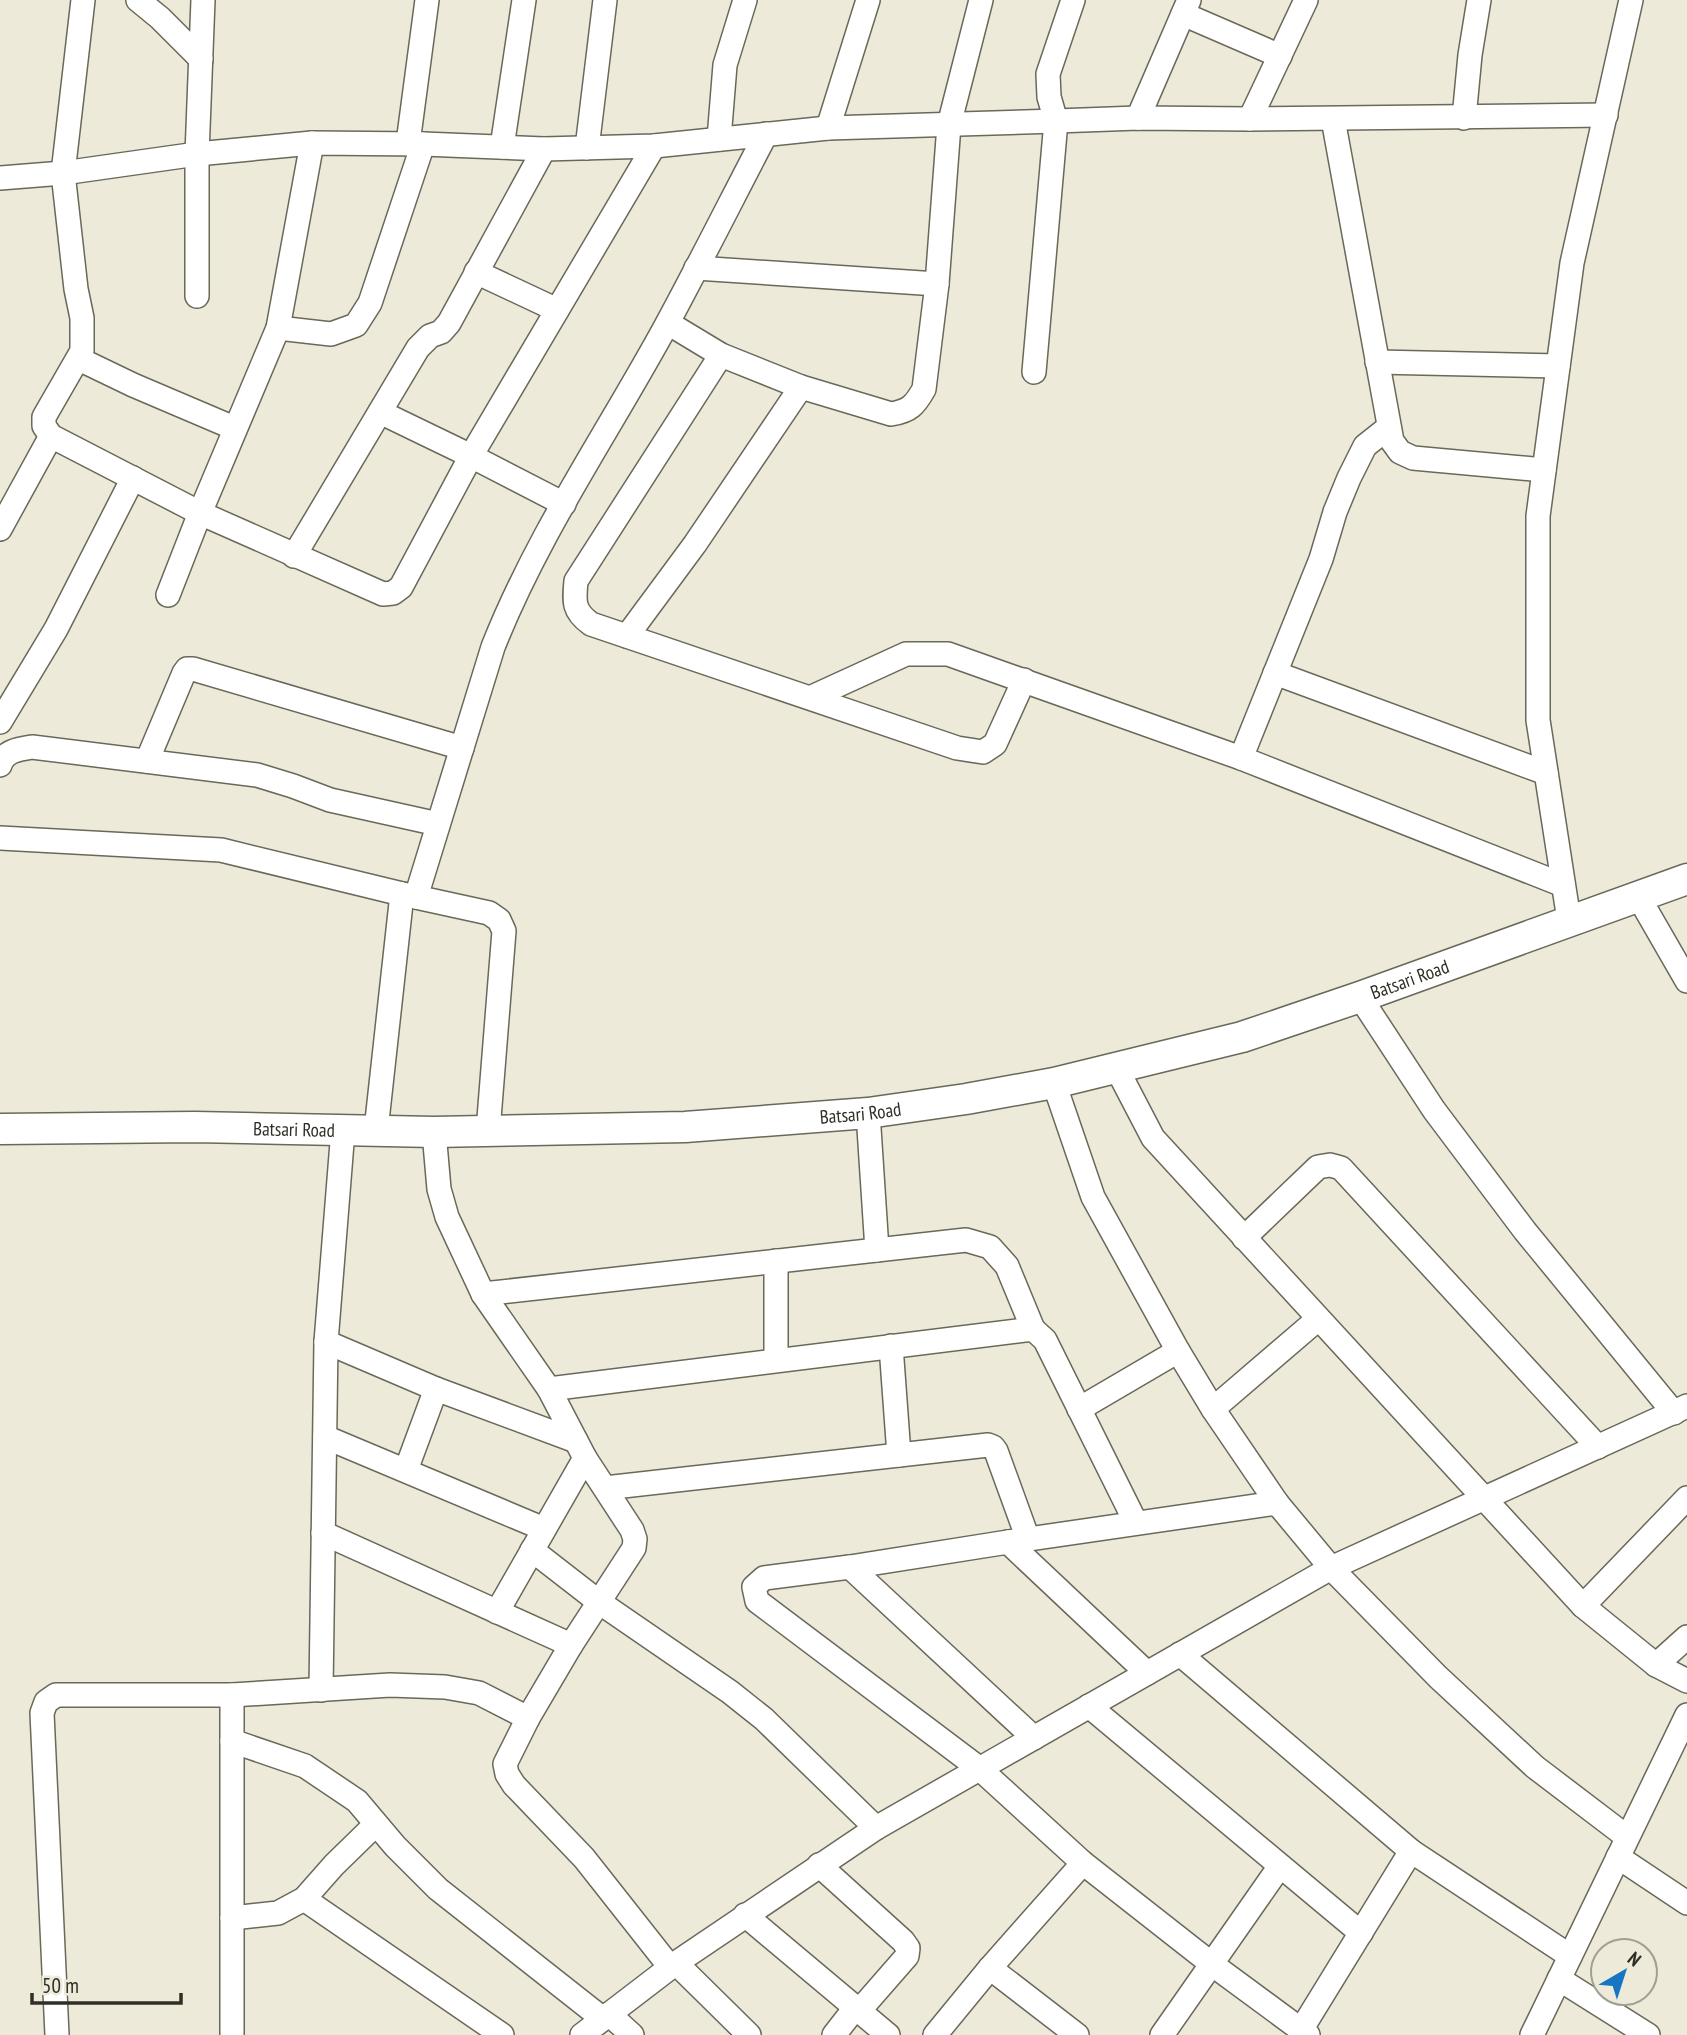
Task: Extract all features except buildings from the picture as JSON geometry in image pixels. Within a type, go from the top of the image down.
[{"type":"main road","name":"Batsari Road","points":[[0,1129],[195,1127],[434,1132],[685,1127],[868,1113],[966,1099],[1117,1069],[1242,1037],[1687,879]]},
{"type":"street","points":[[83,0],[63,173],[76,289],[82,318],[82,351],[44,417],[44,426],[51,436],[200,513],[383,594],[393,593],[401,587],[471,456],[654,146]]},
{"type":"street","points":[[138,0],[201,59]]},
{"type":"street","points":[[197,296],[197,154],[204,0]]},
{"type":"street","points":[[278,328],[331,334],[356,325],[370,303],[416,143],[426,0]]},
{"type":"street","points":[[502,147],[524,0]]},
{"type":"street","points":[[587,148],[605,0]]},
{"type":"street","points":[[719,139],[725,65],[745,0]]},
{"type":"street","points":[[828,128],[869,0]]},
{"type":"street","points":[[667,323],[721,355],[801,387],[891,414],[904,412],[916,402],[924,389],[937,284],[949,125],[981,0]]},
{"type":"street","points":[[1034,372],[1056,121],[1049,97],[1048,74],[1073,0]]},
{"type":"street","points":[[1250,119],[1306,0]]},
{"type":"street","points":[[1464,118],[1479,0]]},
{"type":"street","points":[[1569,920],[1538,720],[1538,516],[1572,263],[1632,0]]},
{"type":"street","points":[[1138,118],[1186,7],[1280,55]]},
{"type":"street","points":[[0,178],[312,143],[416,143],[544,149],[654,146],[828,128],[1138,118],[1333,119],[1606,115]]},
{"type":"street","points":[[1333,119],[1392,441],[1401,452],[1413,458],[1544,470]]},
{"type":"street","points":[[376,1130],[409,896],[438,824],[502,624],[564,504],[667,323],[766,134]]},
{"type":"street","points":[[168,595],[234,428],[278,328],[312,143]]},
{"type":"street","points":[[294,555],[418,348],[449,323],[544,149]]},
{"type":"street","points":[[696,268],[937,284]]},
{"type":"street","points":[[476,272],[557,310]]},
{"type":"street","points":[[721,355],[576,581],[574,601],[580,615],[591,624],[957,748],[982,752],[995,744],[1024,680]]},
{"type":"street","points":[[79,359],[234,428]]},
{"type":"street","points":[[1377,362],[1558,366]]},
{"type":"street","points":[[627,636],[695,544],[801,387]]},
{"type":"street","points":[[380,412],[564,504]]},
{"type":"street","points":[[1241,758],[1321,559],[1349,478],[1364,446],[1389,427]]},
{"type":"street","points":[[0,529],[51,436]]},
{"type":"street","points":[[0,722],[56,629],[133,478]]},
{"type":"street","points":[[812,697],[906,654],[948,654],[1241,758],[1563,885]]},
{"type":"street","points":[[147,761],[187,669],[462,748]]},
{"type":"street","points":[[1275,673],[1546,773]]},
{"type":"street","points":[[0,765],[2,760],[15,750],[32,747],[257,775],[330,800],[438,824]]},
{"type":"street","points":[[0,838],[221,850],[409,896],[489,912],[499,920],[504,931],[488,1131]]},
{"type":"street","points":[[1638,896],[1687,981]]},
{"type":"street","points":[[582,2035],[673,1965],[819,1865],[876,1828],[1088,1706],[1331,1568],[1680,1410],[1525,1231],[1434,1110],[1360,997]]},
{"type":"street","points":[[1117,1069],[1153,1138],[1583,1606],[1656,1665],[1687,1681]]},
{"type":"street","points":[[1054,1083],[1093,1197],[1178,1351],[1213,1409],[1277,1503],[1331,1568],[1438,1677],[1622,1847],[1687,1903]]},
{"type":"street","points":[[868,1113],[877,1250]]},
{"type":"street","points":[[321,1690],[326,1342],[343,1130]]},
{"type":"street","points":[[434,1132],[439,1189],[447,1217],[483,1294],[549,1389],[580,1449],[632,1530],[635,1539],[634,1548],[571,1645],[528,1718],[505,1763],[507,1774],[513,1785],[584,1858],[673,1965],[749,2035]]},
{"type":"street","points":[[1244,1238],[1318,1167],[1329,1165],[1342,1168],[1598,1447]]},
{"type":"street","points":[[483,1294],[966,1240],[990,1247],[1007,1266],[1033,1329],[1045,1340],[1136,1523]]},
{"type":"street","points":[[776,1261],[776,1360]]},
{"type":"street","points":[[1213,1409],[1318,1319]]},
{"type":"street","points":[[549,1389],[1033,1329]]},
{"type":"street","points":[[326,1342],[580,1449]]},
{"type":"street","points":[[891,1346],[899,1455]]},
{"type":"street","points":[[1079,1409],[1178,1351]]},
{"type":"street","points":[[406,1470],[436,1389]]},
{"type":"street","points":[[325,1437],[544,1529]]},
{"type":"street","points":[[606,1488],[988,1445],[996,1451],[1018,1541],[1147,1673]]},
{"type":"street","points":[[497,1612],[544,1529],[580,1449]]},
{"type":"street","points":[[1583,1606],[1687,1498]]},
{"type":"street","points":[[1277,1503],[764,1578],[754,1587],[757,1601],[980,1769],[1083,1863],[1304,2033],[1411,1851]]},
{"type":"street","points":[[323,1533],[571,1645]]},
{"type":"street","points":[[532,1550],[599,1602],[730,1692],[764,1719],[876,1828]]},
{"type":"street","points":[[850,1567],[1034,1738]]},
{"type":"street","points":[[1656,1665],[1687,1637]]},
{"type":"street","points":[[1180,1654],[1411,1851],[1570,1956]]},
{"type":"street","points":[[57,2035],[42,1713],[46,1702],[56,1695],[232,1695],[390,1685],[445,1687],[479,1693],[528,1718]]},
{"type":"street","points":[[232,1695],[232,2035]]},
{"type":"street","points":[[1088,1706],[1361,1933]]},
{"type":"street","points":[[1532,2035],[1622,1847],[1679,1750],[1687,1715]]},
{"type":"street","points":[[232,1741],[305,1766],[357,1801],[438,1889],[632,2035]]},
{"type":"street","points":[[232,1918],[278,1913],[304,1899],[376,1824]]},
{"type":"street","points":[[935,2035],[1083,1863]]},
{"type":"street","points":[[819,1865],[908,1948],[907,1956],[834,2035]]},
{"type":"street","points":[[1162,2035],[1280,1866]]},
{"type":"street","points":[[304,1899],[502,2035]]},
{"type":"street","points":[[744,1915],[888,2035]]},
{"type":"street","points":[[990,1968],[1077,2035]]},
{"type":"street","points":[[1559,1979],[1648,2035]]}]
